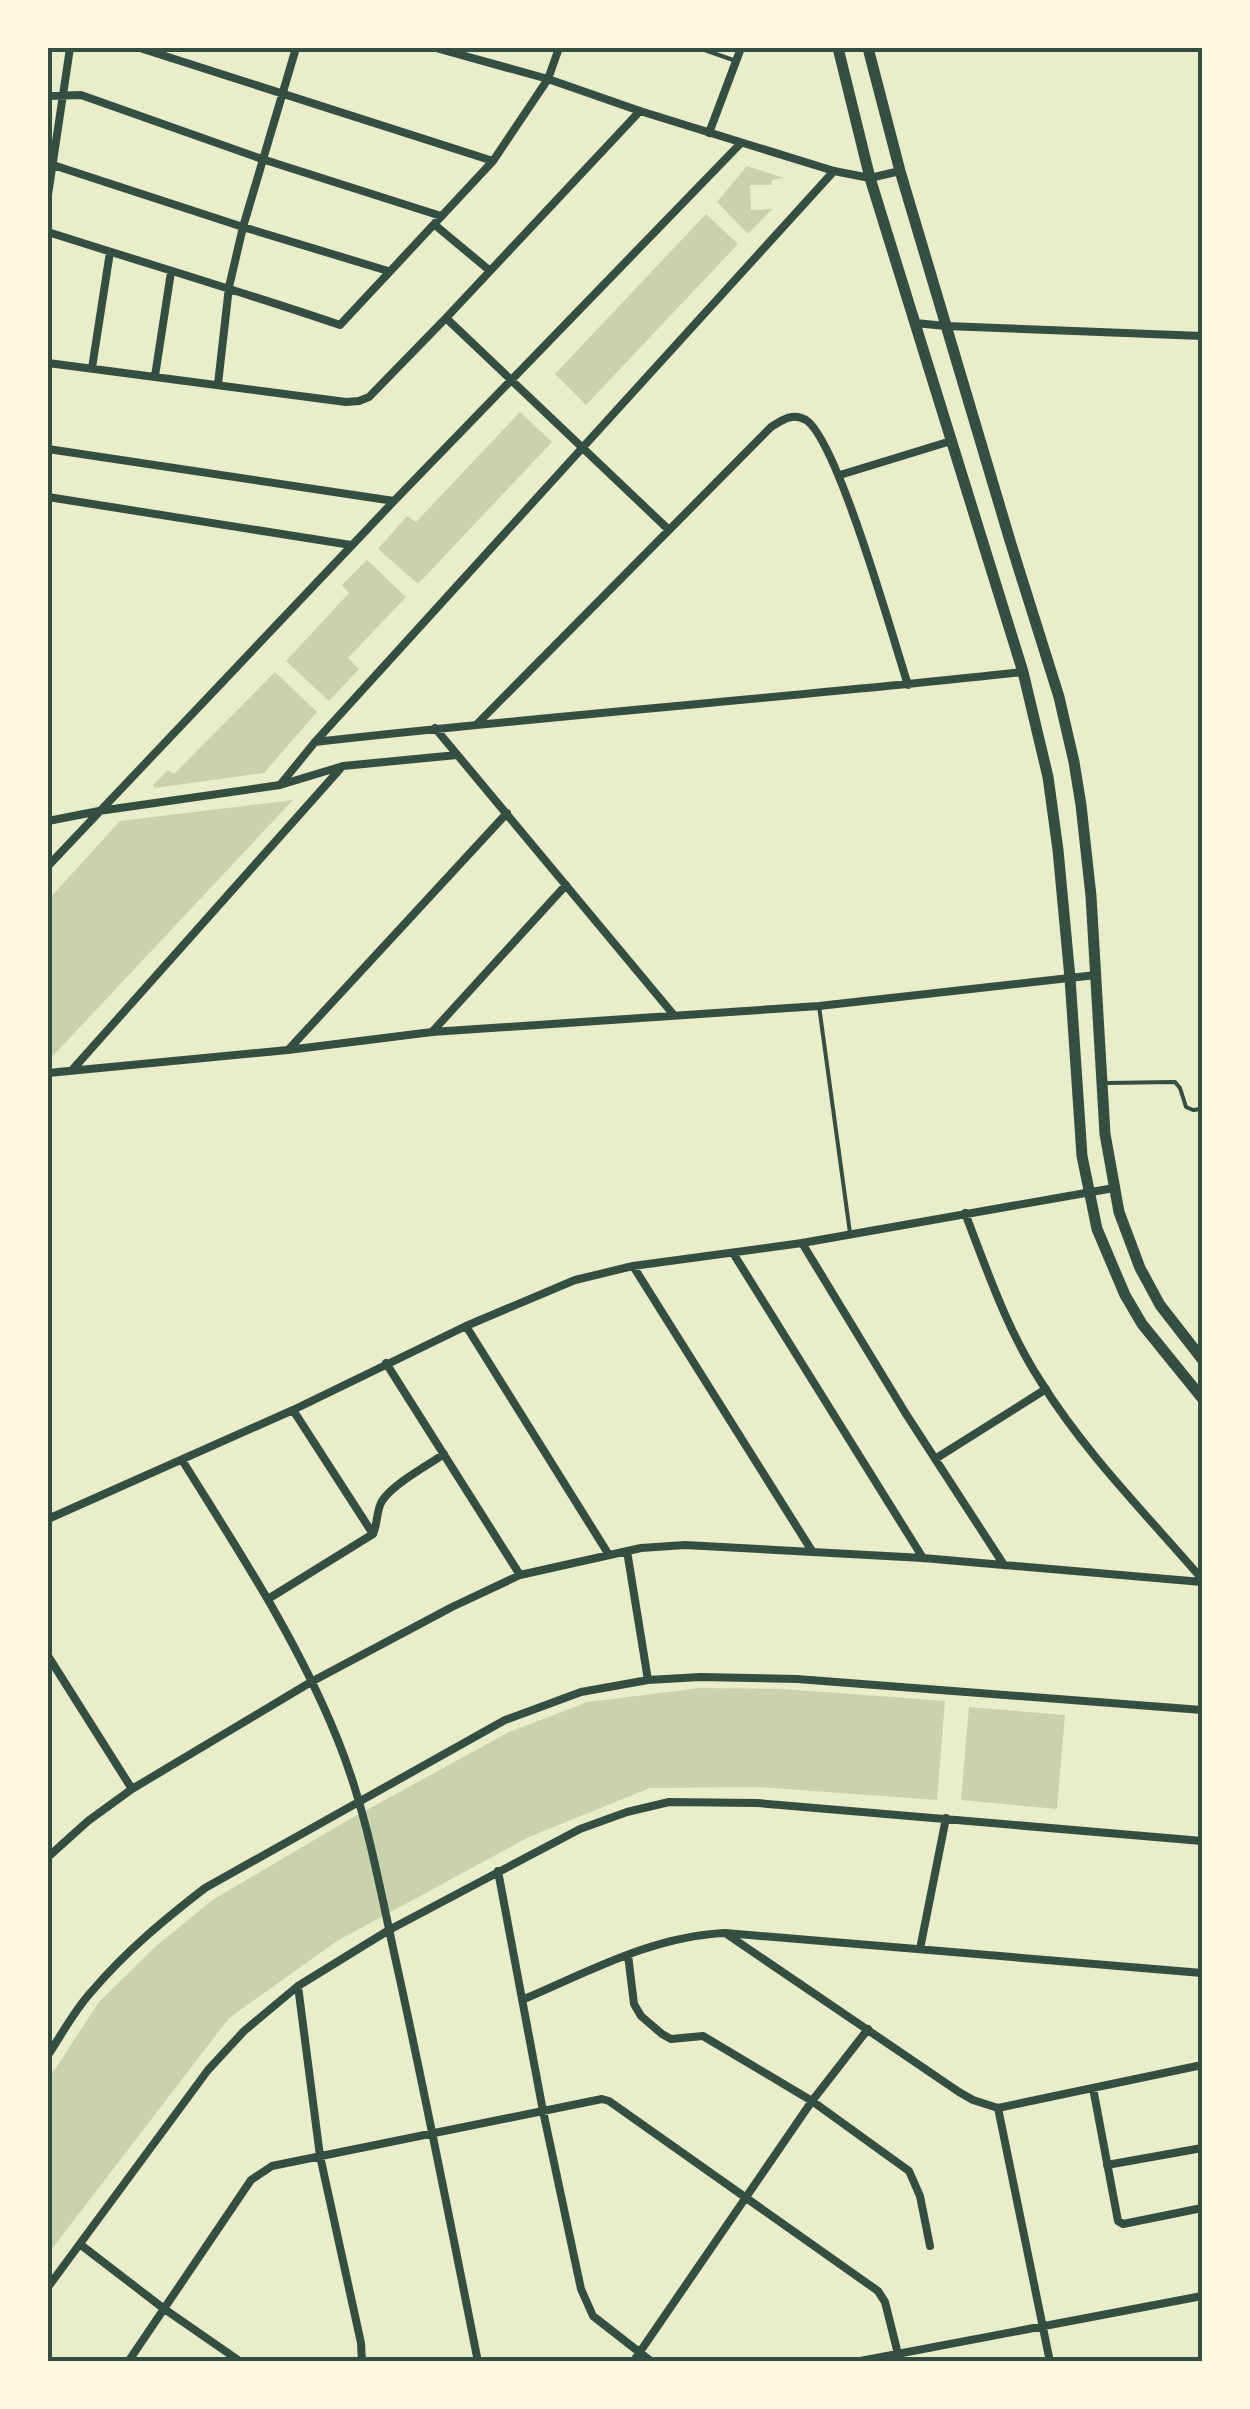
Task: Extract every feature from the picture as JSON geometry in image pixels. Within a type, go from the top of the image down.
[{"type":"main road","points":[[838,48],[870,178],[1023,672],[1048,777],[1070,978],[1080,1132],[1097,1229],[1142,1324],[1202,1398]]},
{"type":"main road","points":[[868,48],[900,172],[1059,697],[1081,805],[1108,1159],[1118,1212],[1160,1305],[1202,1359]]},
{"type":"street","points":[[48,195],[70,48]]},
{"type":"street","points":[[140,48],[493,161]]},
{"type":"street","points":[[218,384],[229,287],[296,48]]},
{"type":"street","points":[[436,48],[548,79],[834,172],[870,178],[900,172]]},
{"type":"street","points":[[48,232],[340,325],[493,161],[548,79],[559,48]]},
{"type":"street","points":[[709,133],[740,48]]},
{"type":"street","points":[[48,96],[81,95],[438,220],[489,270]]},
{"type":"street","points":[[48,363],[359,402],[446,318],[640,111]]},
{"type":"street","points":[[48,866],[351,545],[741,142]]},
{"type":"street","points":[[53,165],[388,271]]},
{"type":"street","points":[[280,785],[834,172]]},
{"type":"street","points":[[92,368],[110,252]]},
{"type":"street","points":[[155,376],[170,272]]},
{"type":"street","points":[[446,318],[669,530]]},
{"type":"street","points":[[915,323],[1202,336]]},
{"type":"street","points":[[478,723],[771,427],[785,418],[808,421],[840,475],[908,685]]},
{"type":"street","points":[[840,475],[950,441]]},
{"type":"street","points":[[48,449],[394,501]]},
{"type":"street","points":[[48,497],[351,545]]},
{"type":"street","points":[[316,742],[1023,672]]},
{"type":"street","points":[[435,728],[673,1014]]},
{"type":"street","points":[[48,821],[280,785],[342,766],[456,755]]},
{"type":"street","points":[[72,1070],[342,766]]},
{"type":"street","points":[[288,1050],[507,814]]},
{"type":"street","points":[[432,1032],[566,885]]},
{"type":"street","points":[[48,1073],[432,1032],[819,1006],[1096,974]]},
{"type":"street","points":[[48,1519],[293,1410],[466,1326],[575,1280],[633,1266],[802,1243],[1114,1188]]},
{"type":"street","points":[[965,1213],[1013,1332],[1046,1390],[1079,1438],[1202,1580]]},
{"type":"street","points":[[802,1243],[1004,1566]]},
{"type":"street","points":[[733,1253],[923,1558]]},
{"type":"street","points":[[633,1266],[812,1551]]},
{"type":"street","points":[[466,1326],[609,1555]]},
{"type":"street","points":[[386,1363],[520,1575]]},
{"type":"street","points":[[935,1459],[1046,1390]]},
{"type":"street","points":[[293,1410],[373,1534]]},
{"type":"street","points":[[268,1600],[373,1534],[378,1524],[377,1512],[388,1494],[444,1454]]},
{"type":"street","points":[[182,1460],[281,1620],[338,1739],[358,1801],[389,1930],[434,2133],[478,2362]]},
{"type":"street","points":[[48,1857],[132,1789],[310,1682],[520,1575],[628,1551],[685,1545],[923,1558],[1202,1580]]},
{"type":"street","points":[[628,1551],[648,1680]]},
{"type":"street","points":[[48,1656],[132,1789]]},
{"type":"street","points":[[48,2056],[90,1992],[164,1920],[205,1888],[505,1720],[582,1692],[648,1680],[797,1679],[1202,1710]]},
{"type":"street","points":[[48,2287],[208,2070],[244,2031],[298,1986],[389,1930],[580,1830],[627,1812],[669,1802],[756,1803],[1202,1842]]},
{"type":"street","points":[[920,1949],[946,1818]]},
{"type":"street","points":[[498,1870],[543,2111],[585,2302],[636,2357],[652,2362]]},
{"type":"street","points":[[524,1999],[681,1937],[725,1933],[1202,1973]]},
{"type":"street","points":[[725,1933],[972,2100],[998,2108],[1202,2065]]},
{"type":"street","points":[[628,1955],[634,2004],[641,2016],[662,2034],[672,2039],[704,2036],[812,2100],[909,2171],[916,2182],[930,2246]]},
{"type":"street","points":[[298,1986],[320,2156],[362,2362]]},
{"type":"street","points":[[636,2357],[812,2100],[868,2029]]},
{"type":"street","points":[[1093,2088],[1115,2215],[1123,2224],[1202,2208]]},
{"type":"street","points":[[128,2362],[250,2180],[272,2166],[595,2100],[609,2101],[878,2291],[885,2302],[899,2357]]},
{"type":"street","points":[[998,2108],[1050,2362]]},
{"type":"street","points":[[1107,2165],[1202,2148]]},
{"type":"street","points":[[81,2245],[242,2362]]},
{"type":"street","points":[[855,2362],[899,2357],[1202,2296]]},
{"type":"lane","points":[[698,48],[736,60]]},
{"type":"lane","points":[[819,1006],[850,1233]]},
{"type":"lane","points":[[1102,1084],[1175,1082],[1186,1107],[1202,1110]]},
{"type":"green space","points":[[747,166],[784,178],[772,180],[771,185],[750,185],[751,210],[772,209],[748,234],[717,202]]},
{"type":"green space","points":[[706,214],[738,244],[586,405],[555,374]]},
{"type":"green space","points":[[520,412],[552,442],[418,584],[378,549],[407,516],[416,522]]},
{"type":"green space","points":[[367,560],[406,597],[348,658],[359,669],[329,701],[286,661],[349,593],[342,585]]},
{"type":"green space","points":[[275,672],[317,712],[264,773],[155,788],[153,785],[168,770],[174,774]]},
{"type":"green space","points":[[293,800],[48,1058],[48,900],[120,821]]},
{"type":"green space","points":[[700,1688],[783,1689],[945,1701],[937,1800],[757,1787],[650,1788],[531,1836],[337,1941],[229,2018],[48,2254],[48,2080],[99,2002],[156,1946],[214,1899],[509,1732],[588,1702]]},
{"type":"green space","points":[[969,1707],[1065,1715],[1057,1809],[961,1800]]}]
